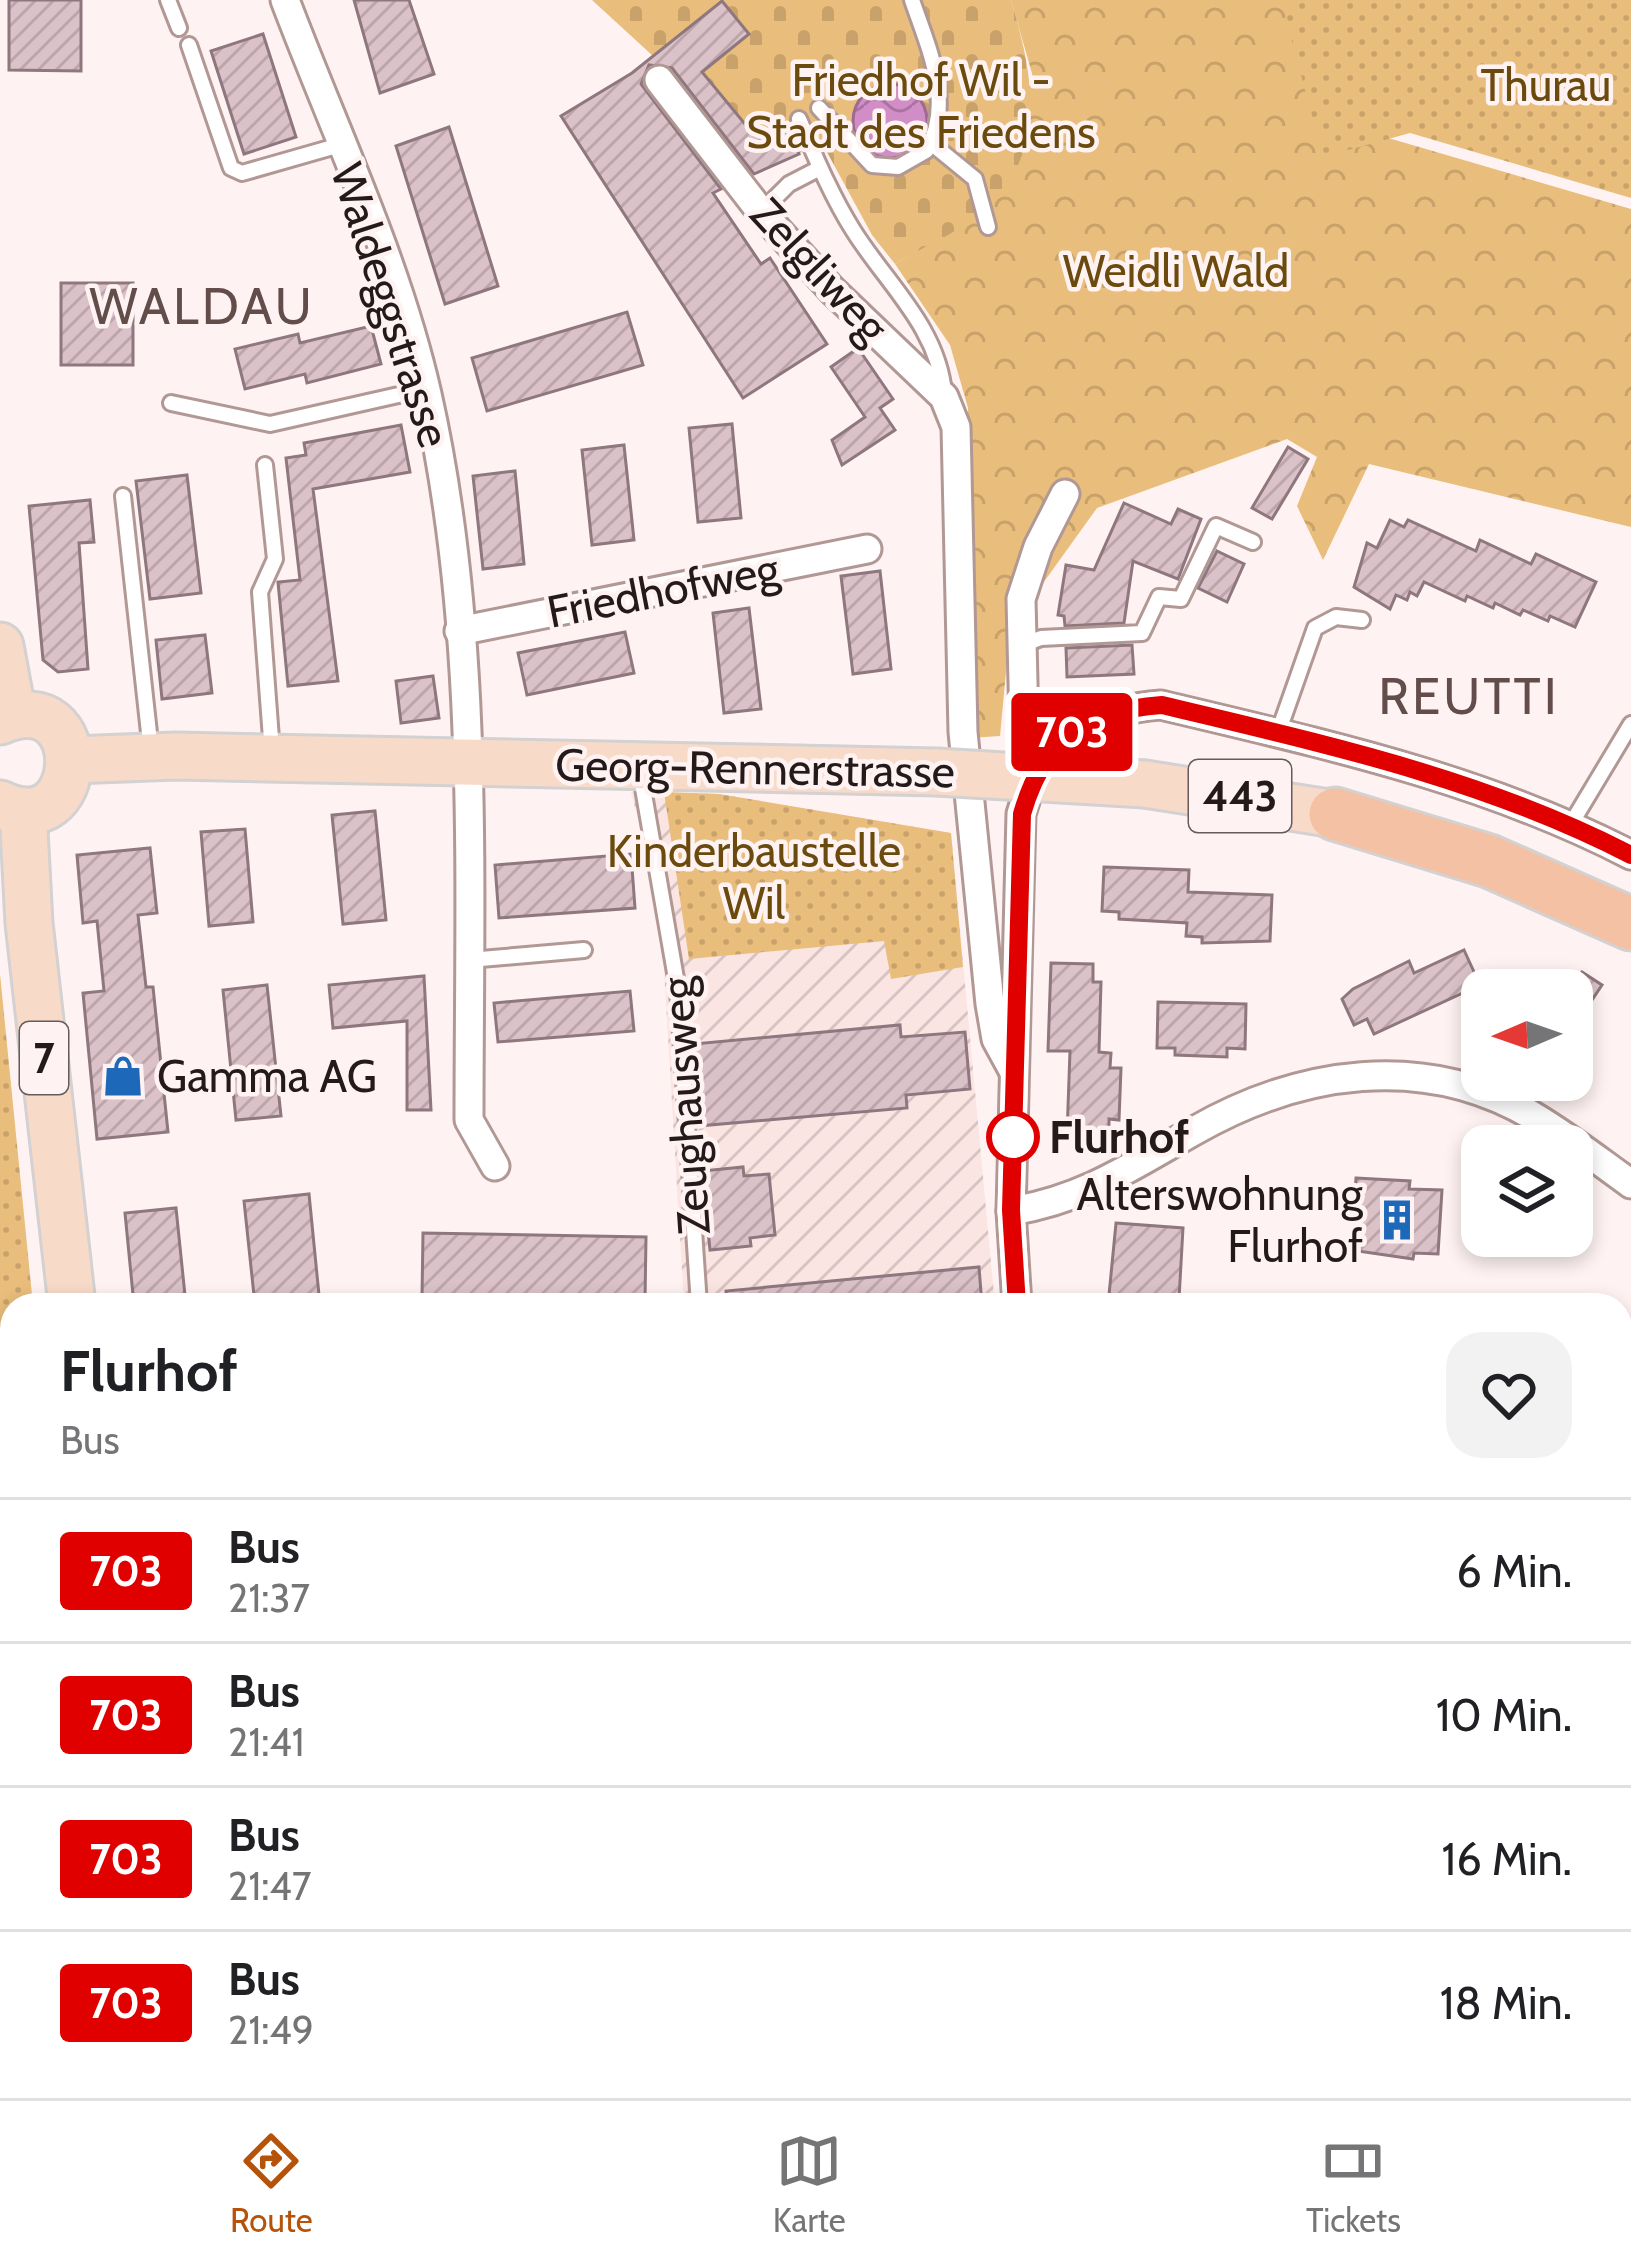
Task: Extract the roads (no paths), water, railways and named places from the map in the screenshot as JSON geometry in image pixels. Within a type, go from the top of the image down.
[{"type":"highway","name":"Georg-Rennerstrasse","points":[[1335,814],[1489,861],[1631,923]]},
{"type":"main road","points":[[0,646],[7,719],[46,720],[59,730],[72,760],[58,796],[11,807]]},
{"type":"main road","name":"Georg-Rennerstrasse","points":[[72,760],[272,757],[937,772],[1145,784],[1335,814]]},
{"type":"main road","name":"7","points":[[11,807],[29,922],[71,1293]]},
{"type":"street","name":"Waldeggstrasse","points":[[285,0],[383,251],[425,388],[442,466],[468,762],[469,1120],[495,1166]]},
{"type":"street","name":"Zelgliweg","points":[[659,80],[761,212],[832,290],[944,397]]},
{"type":"street","points":[[944,397],[956,427],[964,732],[990,1004],[996,1039],[1014,1072]]},
{"type":"street","points":[[1034,772],[1024,725],[1021,599],[1038,547],[1065,494]]},
{"type":"street","name":"Friedhofweg","points":[[459,631],[867,549]]},
{"type":"street","points":[[1016,1293],[1011,1210],[1022,814],[1034,772],[1058,742],[1088,721],[1124,708],[1162,705],[1401,762],[1571,824],[1631,854]]},
{"type":"street","points":[[1011,1210],[1078,1196],[1241,1104],[1315,1079],[1348,1076],[1423,1078],[1502,1100],[1631,1184]]},
{"type":"lane","points":[[168,0],[179,28]]},
{"type":"lane","points":[[819,108],[865,160],[881,168],[914,162],[931,143],[937,121],[935,66],[912,0]]},
{"type":"lane","points":[[189,45],[231,168],[242,173],[340,145]]},
{"type":"lane","points":[[799,119],[853,230],[919,320],[942,374],[944,397]]},
{"type":"lane","points":[[931,143],[975,179],[988,227]]},
{"type":"lane","points":[[761,212],[789,184],[820,168]]},
{"type":"lane","points":[[171,403],[270,424],[425,388]]},
{"type":"lane","points":[[265,465],[275,559],[260,592],[272,757]]},
{"type":"lane","points":[[123,496],[152,756]]},
{"type":"lane","points":[[1019,646],[1041,638],[1142,632],[1159,597],[1181,598],[1216,526],[1253,542]]},
{"type":"lane","points":[[1278,733],[1308,670],[1316,628],[1336,617],[1362,620]]},
{"type":"lane","points":[[1571,824],[1631,724]]},
{"type":"lane","name":"Zeughausweg","points":[[640,766],[678,990],[699,1293]]},
{"type":"lane","points":[[469,960],[584,950]]},
{"type":"water","points":[[890,84],[916,95],[927,121],[916,147],[890,158],[864,147],[853,121],[864,95]]},
{"type":"place","name":"Gamma AG","points":[[123,1076]]},
{"type":"place","name":"Flurhof","points":[[1013,1137]]},
{"type":"place","name":"Alterswohnung Flurhof","points":[[1397,1220]]},
{"type":"district","name":"WALDAU","points":[[202,306]]},
{"type":"district","name":"REUTTI","points":[[1469,696]]},
{"type":"park label","name":"Thurau","points":[[1546,85]]},
{"type":"park label","name":"Friedhof Wil - Stadt des Friedens","points":[[921,106]]},
{"type":"park label","name":"Weidli Wald","points":[[1176,271]]},
{"type":"park label","name":"Kinderbaustelle Wil","points":[[754,877]]}]
